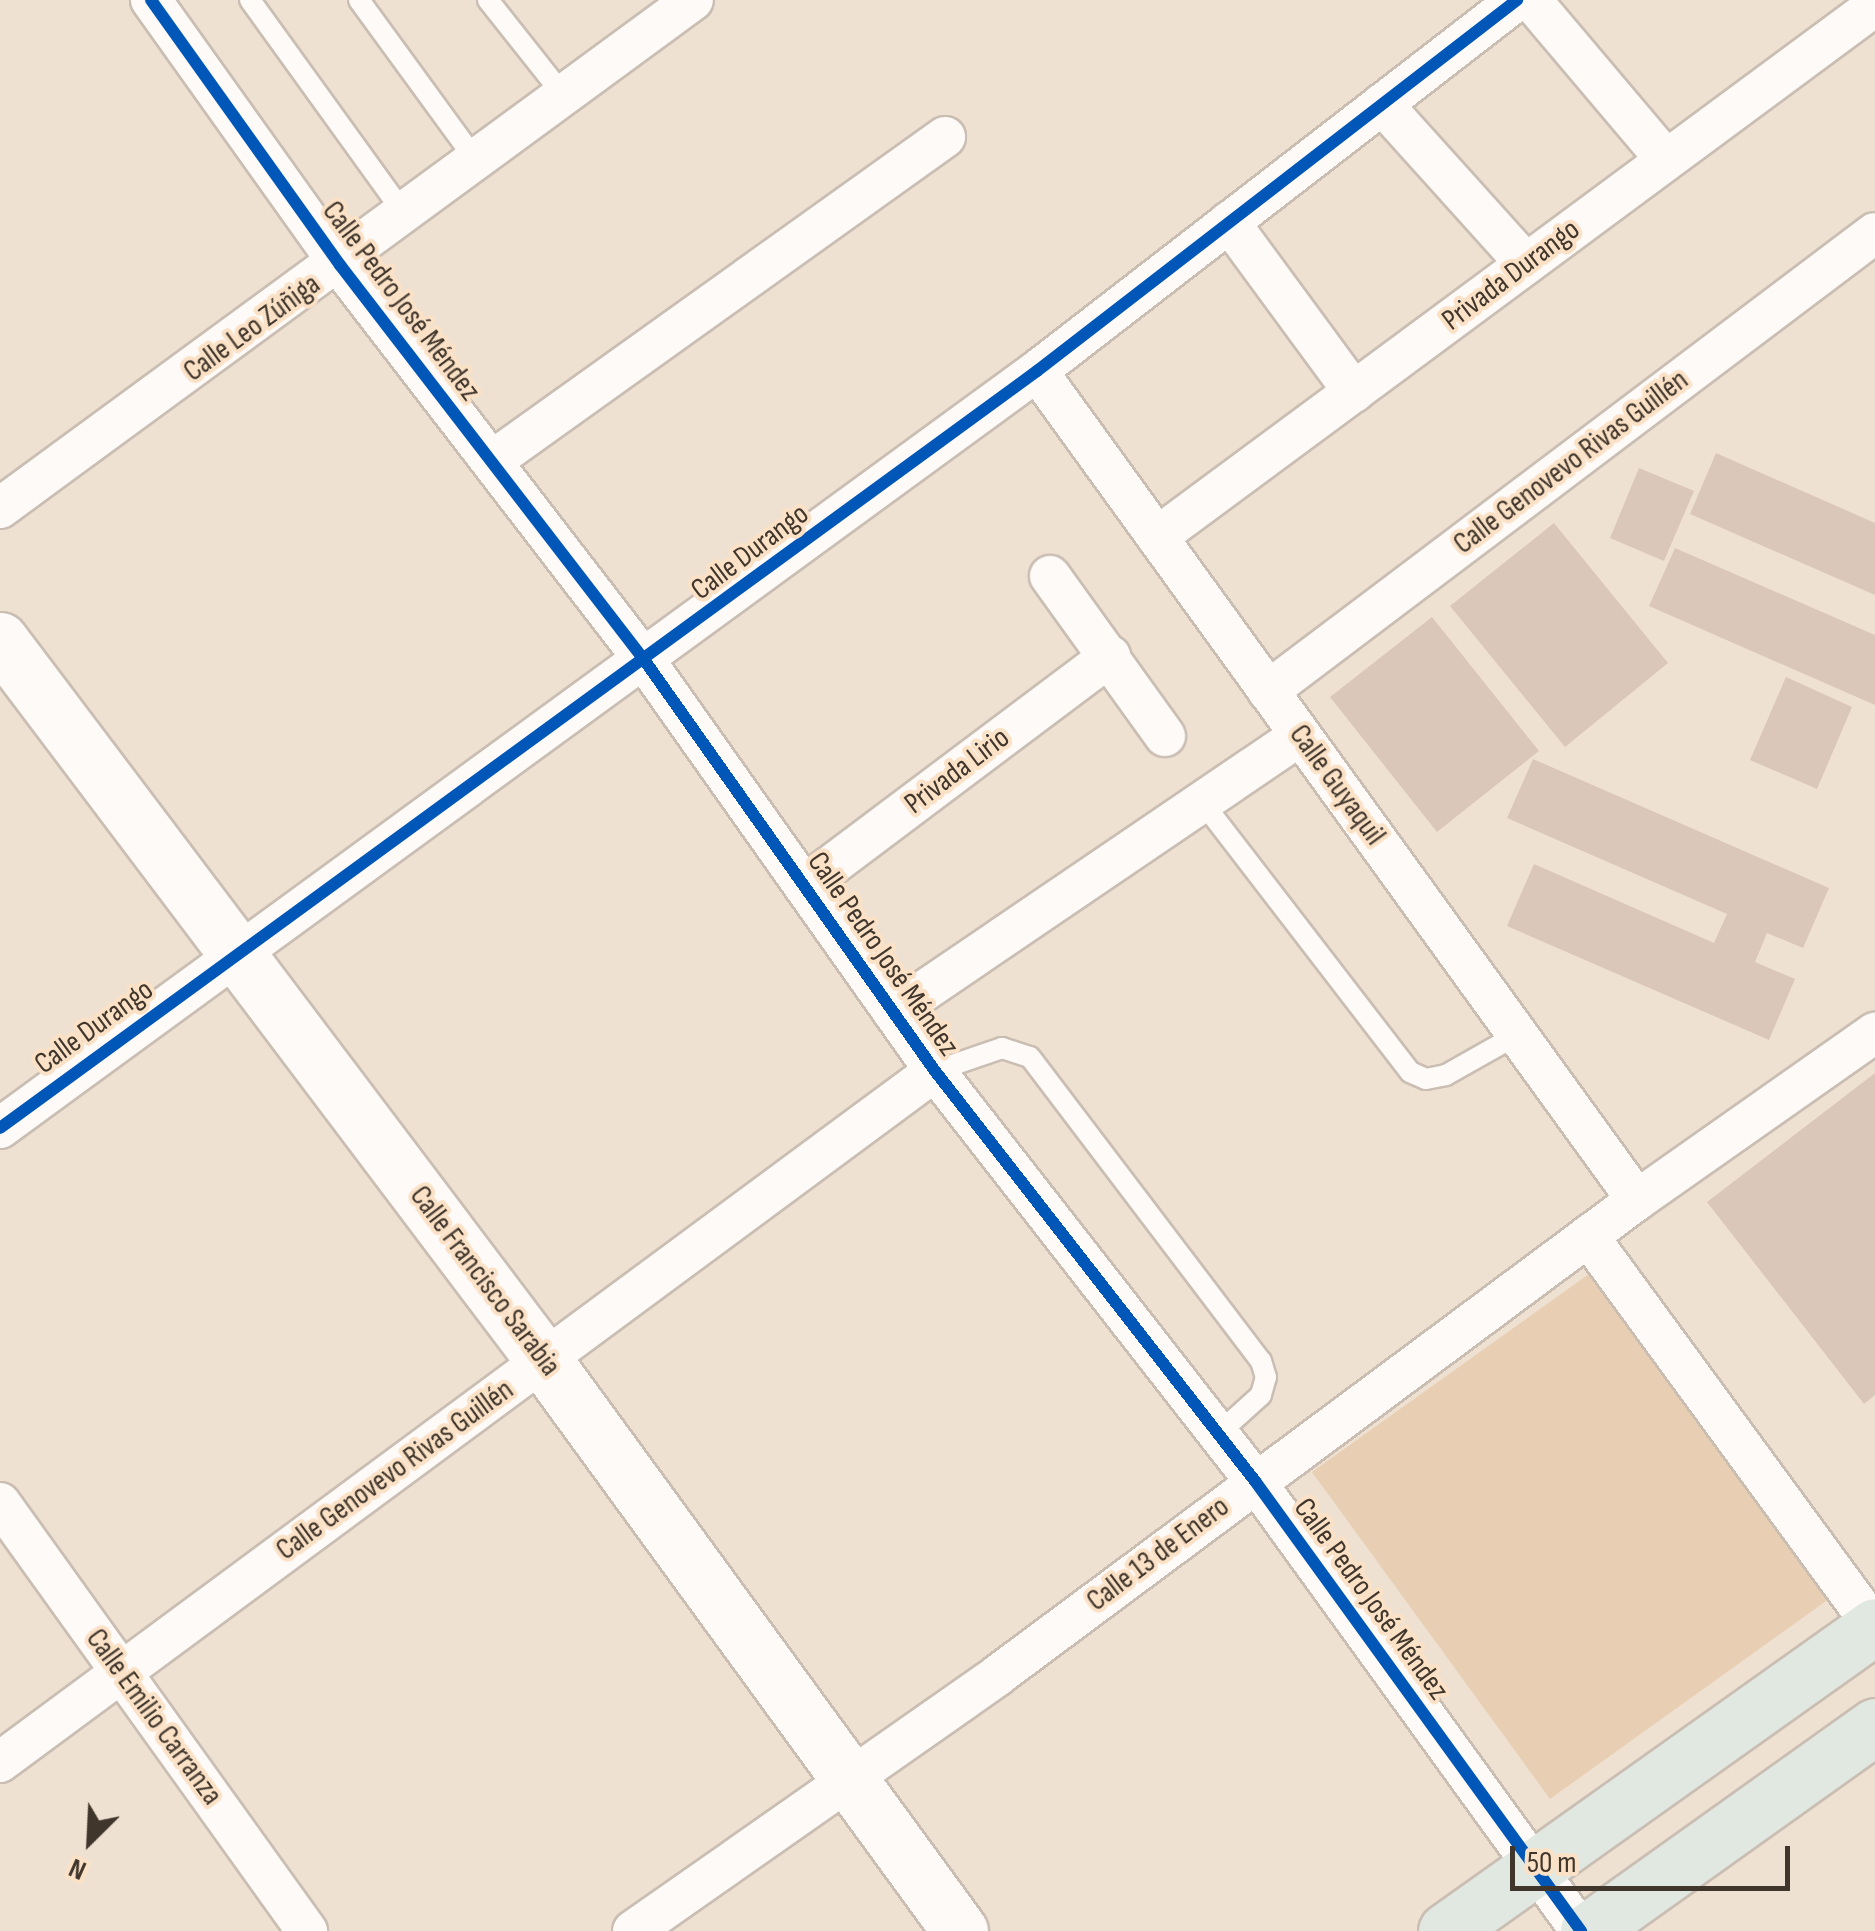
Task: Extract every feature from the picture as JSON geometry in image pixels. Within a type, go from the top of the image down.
[{"type":"main road","name":"Calle Francisco Sarabia","points":[[0,640],[546,1362],[960,1931]]},
{"type":"main road","points":[[1446,1931],[1875,1626]]},
{"type":"main road","points":[[1584,1931],[1875,1726]]},
{"type":"street","name":"Calle Pedro José Méndez","points":[[151,0],[340,265],[645,661],[934,1071],[1254,1481],[1584,1931]]},
{"type":"street","name":"Calle Leo Zúñiga","points":[[0,508],[340,265],[693,0]]},
{"type":"street","name":"Calle Durango","points":[[0,1128],[645,661],[1037,371],[1517,0]]},
{"type":"street","points":[[1531,0],[1666,160]]},
{"type":"street","name":"Privada Durango","points":[[1157,537],[1865,14]]},
{"type":"street","points":[[1382,104],[1526,264]]},
{"type":"street","points":[[492,461],[945,137]]},
{"type":"street","points":[[1229,222],[1354,392]]},
{"type":"street","name":"Calle Genovevo Rivas Guillén","points":[[1268,690],[1875,233]]},
{"type":"street","name":"Calle Guyaquil","points":[[1037,371],[1636,1200]]},
{"type":"street","points":[[1050,576],[1166,736]]},
{"type":"street","name":"Privada Lirio","points":[[804,886],[1110,656]]},
{"type":"street","points":[[893,1012],[1300,735]]},
{"type":"street","name":"Calle 13 de Enero","points":[[633,1931],[849,1774],[998,1675],[1636,1200],[1875,1033]]},
{"type":"street","name":"Calle Genovevo Rivas Guillén","points":[[0,1762],[118,1668],[546,1362],[934,1071]]},
{"type":"street","points":[[1588,1236],[1875,1626]]},
{"type":"street","name":"Calle Emilio Carranza","points":[[0,1503],[307,1931]]},
{"type":"lane","points":[[250,0],[405,215]]},
{"type":"lane","points":[[359,0],[477,162]]},
{"type":"lane","points":[[488,0],[564,96]]},
{"type":"lane","points":[[1202,802],[1410,1072],[1426,1079],[1446,1075],[1517,1035]]},
{"type":"lane","points":[[934,1071],[1002,1048],[1030,1057],[1261,1361],[1266,1378],[1261,1395],[1218,1434]]},
{"type":"shaded area","points":[[1596,1269],[1833,1596],[1550,1799],[1312,1472]]},
{"type":"building","points":[[1716,453],[1875,523],[1875,595],[1690,514]]},
{"type":"building","points":[[1639,468],[1694,491],[1664,561],[1610,538]]},
{"type":"building","points":[[1554,523],[1668,663],[1565,747],[1450,606]]},
{"type":"building","points":[[1675,548],[1875,635],[1875,705],[1649,606]]},
{"type":"building","points":[[1432,617],[1539,751],[1437,832],[1330,697]]},
{"type":"building","points":[[1786,677],[1852,707],[1817,789],[1750,760]]},
{"type":"building","points":[[1533,759],[1829,888],[1803,948],[1767,933],[1755,962],[1795,979],[1769,1040],[1507,926],[1534,864],[1714,943],[1727,914],[1507,818]]},
{"type":"building","points":[[1875,1073],[1875,1395],[1864,1404],[1707,1202]]},
{"type":"cycle path","points":[[151,0],[340,265],[645,661],[935,1071],[1255,1481],[1581,1931]]},
{"type":"cycle path","points":[[0,1128],[1037,371],[1517,0]]}]
